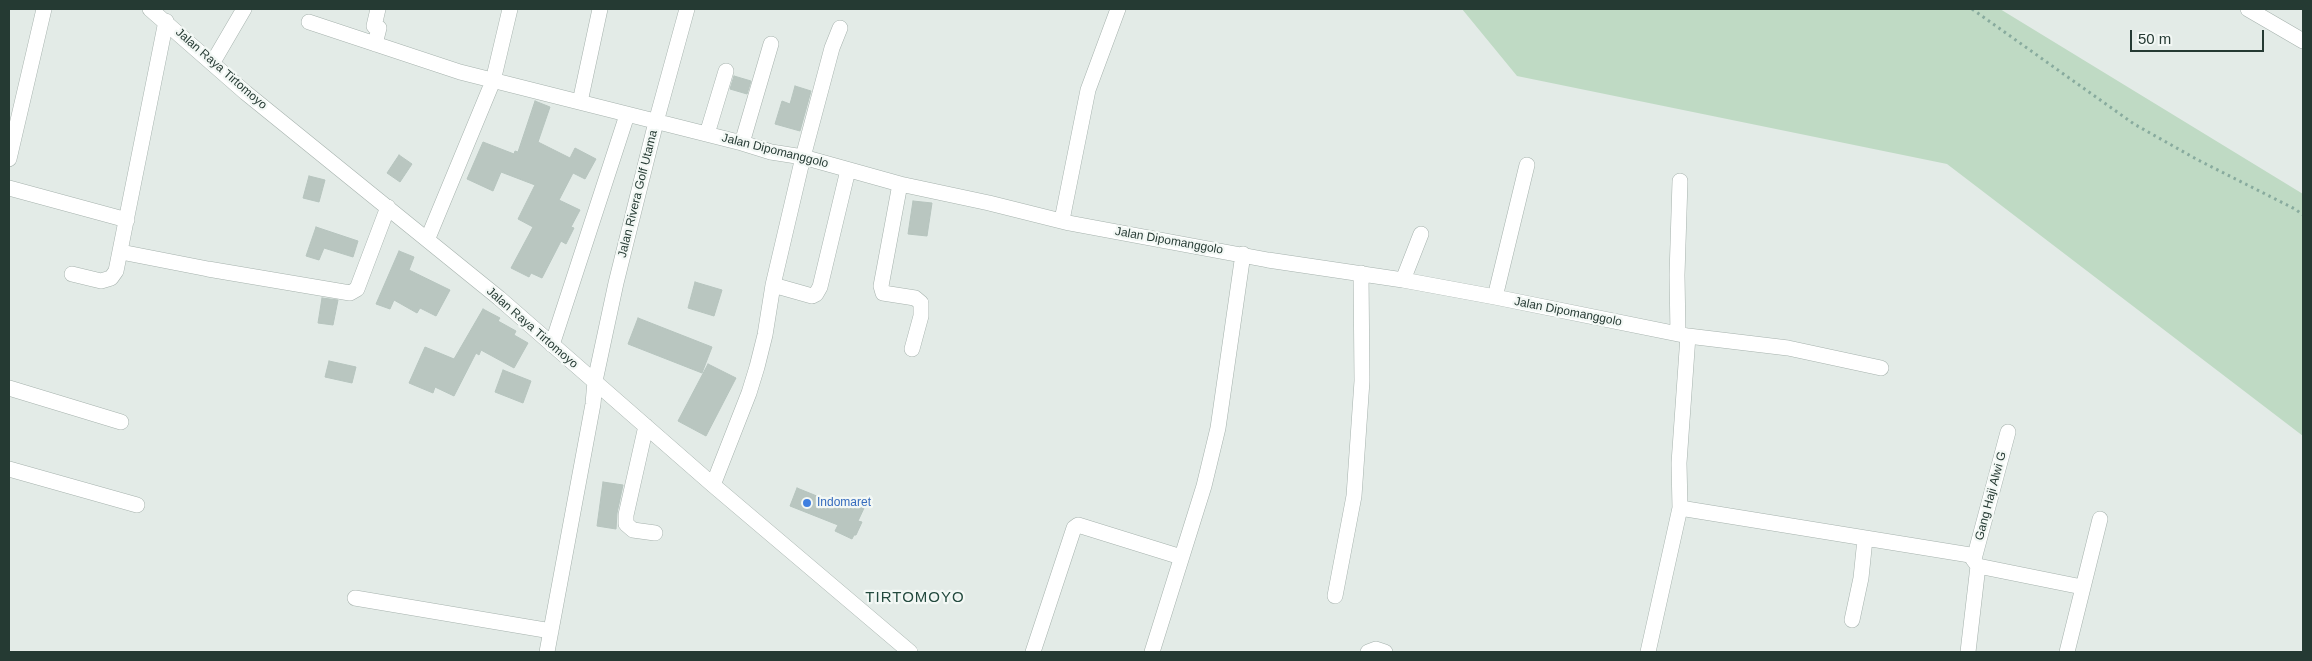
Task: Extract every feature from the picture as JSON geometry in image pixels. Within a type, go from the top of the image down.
[{"type":"street","points":[[9,159],[44,9]]},
{"type":"street","name":"Jalan Raya Tirtomoyo","points":[[150,9],[213,62],[246,93],[428,238],[713,485],[910,652]]},
{"type":"street","points":[[213,62],[244,9]]},
{"type":"street","points":[[375,44],[379,28],[374,26],[378,9]]},
{"type":"street","points":[[428,238],[493,81],[510,9]]},
{"type":"street","points":[[580,102],[600,9]]},
{"type":"street","name":"Jalan Rivera Golf Utama","points":[[547,652],[593,404],[595,381],[616,283],[656,122],[687,9]]},
{"type":"street","points":[[1062,220],[1088,90],[1118,9]]},
{"type":"street","points":[[2248,9],[2303,40]]},
{"type":"street","points":[[72,274],[101,281],[111,278],[116,270],[166,21]]},
{"type":"street","name":"Jalan Dipomanggolo","points":[[309,22],[493,81],[707,134],[771,152],[803,157],[900,184],[1139,237],[1243,254],[1268,260],[1403,280],[1683,335],[1788,348],[1881,368]]},
{"type":"street","points":[[713,485],[754,376],[765,335],[773,285],[803,157],[832,48],[840,28]]},
{"type":"street","points":[[742,143],[771,44]]},
{"type":"street","points":[[707,134],[726,71]]},
{"type":"street","points":[[552,345],[627,115]]},
{"type":"street","points":[[1495,297],[1527,165]]},
{"type":"street","points":[[773,285],[812,296],[816,294],[820,287],[848,170]]},
{"type":"street","points":[[1648,652],[1680,508],[1679,463],[1683,335],[1677,275],[1680,181]]},
{"type":"street","points":[[900,184],[881,286],[884,293],[915,298],[921,303],[921,316],[912,349]]},
{"type":"street","points":[[9,188],[127,220]]},
{"type":"street","points":[[121,252],[208,269],[354,292],[388,207]]},
{"type":"street","points":[[1403,280],[1421,234]]},
{"type":"street","points":[[1152,652],[1204,486],[1218,428],[1243,254]]},
{"type":"street","points":[[1335,596],[1354,496],[1362,381],[1361,273]]},
{"type":"street","points":[[9,388],[121,422]]},
{"type":"street","points":[[646,426],[626,515],[626,524],[633,530],[655,533]]},
{"type":"street","name":"Gang Haji Alwi G","points":[[1968,652],[1976,563],[2008,432]]},
{"type":"street","points":[[9,469],[137,505]]},
{"type":"street","points":[[1680,508],[1970,555],[1976,563],[2082,587]]},
{"type":"street","points":[[2068,652],[2082,587],[2100,519]]},
{"type":"street","points":[[1033,652],[1074,528],[1078,525],[1181,557]]},
{"type":"street","points":[[1852,620],[1862,578],[1865,539]]},
{"type":"street","points":[[355,598],[551,631]]},
{"type":"street","points":[[1368,652],[1376,649],[1385,652]]},
{"type":"path","points":[[1972,9],[2134,124],[2303,215]]},
{"type":"green space","points":[[1462,9],[2000,9],[2303,194],[2303,436],[1947,164],[1517,76]]},
{"type":"building","points":[[734,76],[751,81],[747,94],[730,89]]},
{"type":"building","points":[[795,86],[811,91],[800,131],[775,124],[782,101],[790,104]]},
{"type":"building","points":[[535,101],[550,107],[538,142],[570,158],[575,148],[596,159],[585,179],[573,173],[559,200],[580,210],[571,227],[574,228],[566,244],[561,241],[542,278],[531,273],[529,277],[511,268],[533,227],[518,219],[535,185],[501,172],[493,191],[467,179],[483,142],[514,154],[515,151],[518,152]]},
{"type":"building","points":[[399,155],[412,164],[400,182],[387,173]]},
{"type":"building","points":[[309,176],[325,180],[319,202],[303,198]]},
{"type":"building","points":[[913,201],[932,203],[927,236],[908,234]]},
{"type":"building","points":[[316,227],[358,241],[353,257],[324,248],[319,260],[306,256]]},
{"type":"building","points":[[399,251],[414,257],[409,270],[450,290],[436,316],[420,308],[417,313],[394,300],[390,309],[376,304]]},
{"type":"building","points":[[695,282],[722,290],[714,316],[688,308]]},
{"type":"building","points":[[322,298],[338,300],[333,325],[318,323]]},
{"type":"building","points":[[483,309],[500,318],[498,321],[516,331],[514,335],[528,343],[514,368],[481,350],[479,355],[476,353],[454,396],[435,387],[433,393],[409,383],[425,347],[454,359]]},
{"type":"building","points":[[638,318],[712,347],[702,373],[628,344]]},
{"type":"building","points":[[329,361],[356,367],[352,383],[325,377]]},
{"type":"building","points":[[708,364],[736,378],[706,436],[678,421]]},
{"type":"building","points":[[503,370],[531,381],[523,403],[495,392]]},
{"type":"building","points":[[603,482],[623,485],[617,513],[616,529],[597,526]]},
{"type":"building","points":[[797,488],[844,507],[848,499],[865,506],[858,521],[862,522],[856,535],[852,539],[835,531],[838,525],[790,506]]},
{"type":"place","name":"Indomaret","points":[[807,503]]},
{"type":"district","name":"TIRTOMOYO","points":[[915,598]]}]
